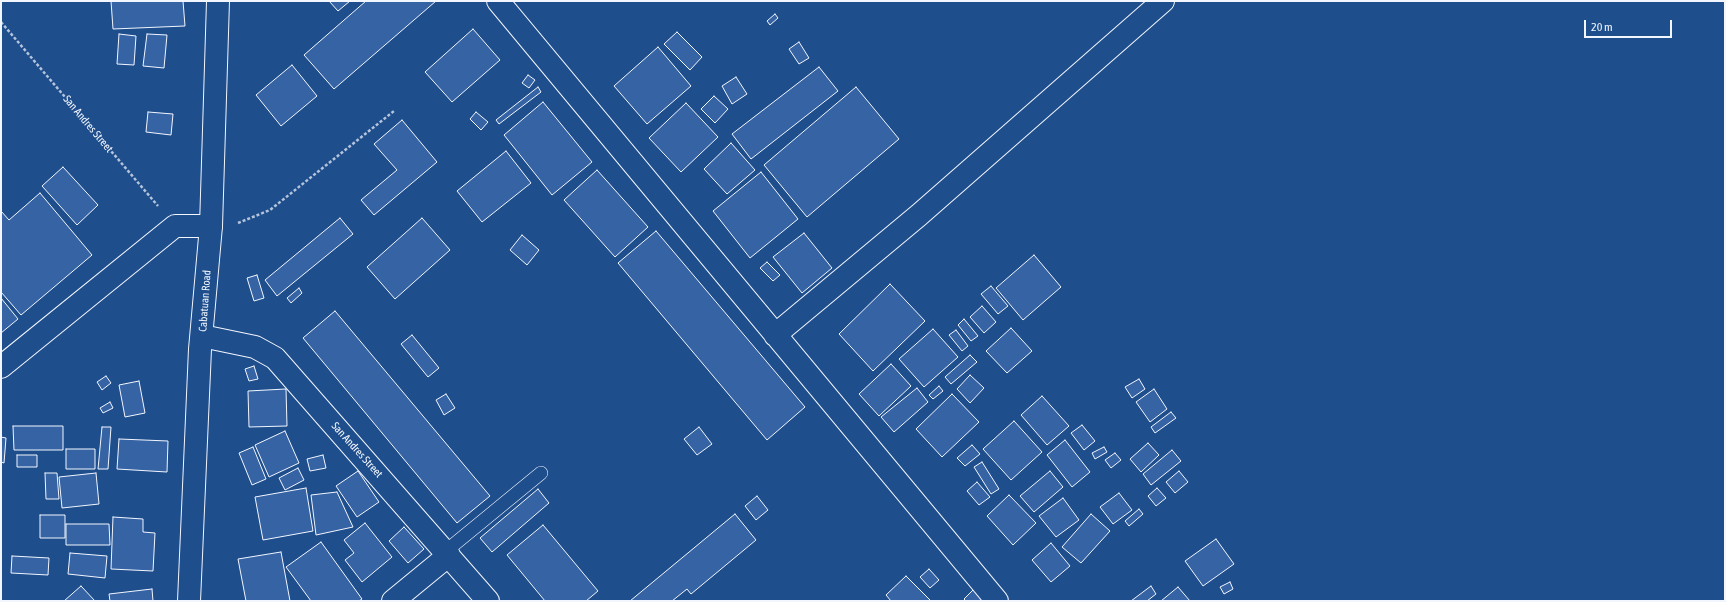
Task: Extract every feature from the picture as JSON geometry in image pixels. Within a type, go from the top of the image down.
[{"type":"main road","name":"Cabatuan Road","points":[[189,601],[200,349],[210,226],[218,1]]},
{"type":"main road","points":[[498,1],[997,601]]},
{"type":"main road","points":[[775,335],[919,215],[1163,1]]},
{"type":"main road","points":[[1,367],[175,226],[210,226]]},
{"type":"main road","name":"San Andres Street","points":[[202,336],[254,347],[275,358],[488,601]]},
{"type":"main road","points":[[393,601],[447,553]]},
{"type":"lane","points":[[447,553],[541,473]]},
{"type":"path","name":"San Andres Street","points":[[1,22],[175,226]]},
{"type":"path","points":[[210,226],[239,223],[270,210],[394,111]]},
{"type":"building","points":[[111,1],[183,1],[185,26],[113,29]]},
{"type":"building","points":[[329,1],[350,1],[338,11]]},
{"type":"building","points":[[366,1],[436,1],[334,89],[304,55]]},
{"type":"building","points":[[775,14],[778,18],[770,25],[767,21]]},
{"type":"building","points":[[473,29],[500,60],[452,102],[425,72]]},
{"type":"building","points":[[677,32],[702,57],[690,70],[664,44]]},
{"type":"building","points":[[119,34],[136,36],[134,65],[117,64]]},
{"type":"building","points":[[147,34],[167,35],[164,68],[143,66]]},
{"type":"building","points":[[799,42],[809,58],[799,64],[789,49]]},
{"type":"building","points":[[658,47],[691,86],[647,124],[614,86]]},
{"type":"building","points":[[292,65],[317,96],[281,126],[256,95]]},
{"type":"building","points":[[819,67],[838,91],[751,159],[732,134]]},
{"type":"building","points":[[528,75],[535,80],[529,88],[522,83]]},
{"type":"building","points":[[736,77],[747,94],[732,104],[722,86]]},
{"type":"building","points":[[538,87],[541,92],[499,124],[496,120]]},
{"type":"building","points":[[856,87],[899,139],[807,217],[764,165]]},
{"type":"building","points":[[714,96],[728,109],[715,123],[701,109]]},
{"type":"building","points":[[543,102],[592,162],[552,195],[504,135]]},
{"type":"building","points":[[686,103],[718,137],[681,172],[649,138]]},
{"type":"building","points":[[148,112],[173,114],[171,135],[146,132]]},
{"type":"building","points":[[476,112],[488,122],[481,130],[470,119]]},
{"type":"building","points":[[402,120],[437,162],[374,215],[361,200],[397,170],[374,144]]},
{"type":"building","points":[[731,143],[755,170],[727,194],[704,169]]},
{"type":"building","points":[[506,151],[531,183],[482,222],[457,191]]},
{"type":"building","points":[[63,167],[98,205],[77,225],[42,186]]},
{"type":"building","points":[[597,170],[648,227],[615,257],[564,200]]},
{"type":"building","points":[[761,172],[798,219],[750,258],[713,211]]},
{"type":"building","points":[[40,193],[92,255],[21,315],[1,292],[1,211],[9,220]]},
{"type":"building","points":[[340,218],[353,234],[277,296],[265,280]]},
{"type":"building","points":[[422,218],[450,250],[395,299],[367,267]]},
{"type":"building","points":[[656,231],[805,407],[767,440],[618,263]]},
{"type":"building","points":[[804,233],[832,268],[802,293],[773,257]]},
{"type":"building","points":[[522,235],[539,250],[527,265],[510,250]]},
{"type":"building","points":[[1034,255],[1061,287],[1023,320],[996,288]]},
{"type":"building","points":[[767,262],[780,275],[773,281],[760,268]]},
{"type":"building","points":[[257,275],[264,298],[254,301],[247,278]]},
{"type":"building","points":[[890,284],[925,321],[873,371],[839,334]]},
{"type":"building","points":[[991,286],[1008,306],[998,314],[981,294]]},
{"type":"building","points":[[299,288],[302,293],[291,303],[287,298]]},
{"type":"building","points":[[1,298],[18,319],[1,333]]},
{"type":"building","points":[[982,306],[996,322],[984,333],[970,317]]},
{"type":"building","points":[[335,311],[490,496],[457,523],[303,338]]},
{"type":"building","points":[[964,319],[978,336],[971,341],[958,325]]},
{"type":"building","points":[[1011,328],[1032,351],[1007,373],[986,351]]},
{"type":"building","points":[[933,329],[958,357],[924,387],[899,359]]},
{"type":"building","points":[[956,330],[968,346],[962,351],[949,335]]},
{"type":"building","points":[[412,335],[439,368],[428,377],[401,344]]},
{"type":"building","points":[[970,355],[977,362],[951,384],[945,377]]},
{"type":"building","points":[[891,364],[911,386],[879,416],[859,394]]},
{"type":"building","points":[[254,366],[258,379],[249,381],[245,369]]},
{"type":"building","points":[[970,375],[984,388],[970,403],[957,389]]},
{"type":"building","points":[[106,376],[111,383],[102,390],[97,382]]},
{"type":"building","points":[[1139,379],[1145,389],[1132,398],[1125,387]]},
{"type":"building","points":[[139,381],[145,413],[125,417],[119,385]]},
{"type":"building","points":[[939,386],[943,391],[933,399],[929,395]]},
{"type":"building","points":[[917,388],[928,402],[894,432],[881,417]]},
{"type":"building","points":[[286,389],[287,426],[249,427],[248,391]]},
{"type":"building","points":[[1154,389],[1167,409],[1150,422],[1136,402]]},
{"type":"building","points":[[446,394],[455,408],[444,415],[436,400]]},
{"type":"building","points":[[952,394],[979,422],[942,457],[916,429]]},
{"type":"building","points":[[1042,396],[1069,426],[1047,445],[1021,415]]},
{"type":"building","points":[[110,402],[113,408],[103,413],[100,408]]},
{"type":"building","points":[[1171,412],[1176,418],[1155,433],[1151,427]]},
{"type":"building","points":[[1014,421],[1042,452],[1011,480],[983,449]]},
{"type":"building","points":[[1082,425],[1095,441],[1084,450],[1071,433]]},
{"type":"building","points":[[13,426],[63,426],[63,450],[14,450]]},
{"type":"building","points":[[102,427],[111,427],[108,469],[98,469]]},
{"type":"building","points":[[699,427],[712,444],[697,455],[684,439]]},
{"type":"building","points":[[285,431],[299,463],[269,477],[255,445]]},
{"type":"building","points":[[1,437],[6,438],[4,463],[1,462]]},
{"type":"building","points":[[119,439],[168,441],[167,472],[117,469]]},
{"type":"building","points":[[1065,440],[1090,472],[1072,487],[1047,455]]},
{"type":"building","points":[[1148,443],[1159,455],[1141,472],[1130,459]]},
{"type":"building","points":[[972,445],[980,454],[965,466],[957,458]]},
{"type":"building","points":[[253,447],[266,479],[252,485],[239,453]]},
{"type":"building","points":[[1104,447],[1107,452],[1095,459],[1092,453]]},
{"type":"building","points":[[66,449],[95,449],[95,469],[66,469]]},
{"type":"building","points":[[1172,450],[1181,461],[1151,485],[1143,474]]},
{"type":"building","points":[[1115,453],[1121,460],[1111,468],[1105,460]]},
{"type":"building","points":[[17,455],[37,455],[37,467],[17,467]]},
{"type":"building","points":[[323,455],[326,468],[310,471],[307,459]]},
{"type":"building","points":[[982,462],[999,489],[991,494],[974,467]]},
{"type":"building","points":[[298,468],[304,480],[285,490],[279,478]]},
{"type":"building","points":[[358,471],[379,502],[357,517],[336,486]]},
{"type":"building","points":[[1050,471],[1063,487],[1034,512],[1020,496]]},
{"type":"building","points":[[1179,471],[1188,482],[1175,493],[1166,482]]},
{"type":"building","points":[[45,473],[57,473],[59,499],[46,499]]},
{"type":"building","points":[[96,473],[99,504],[62,508],[59,477]]},
{"type":"building","points":[[977,482],[990,497],[979,505],[967,491]]},
{"type":"building","points":[[306,488],[313,531],[263,540],[255,497]]},
{"type":"building","points":[[1157,488],[1166,498],[1156,506],[1148,496]]},
{"type":"building","points":[[538,489],[549,503],[492,552],[480,538]]},
{"type":"building","points":[[337,492],[353,527],[316,535],[311,495]]},
{"type":"building","points":[[1119,493],[1132,510],[1113,524],[1100,507]]},
{"type":"building","points":[[1009,495],[1036,523],[1013,545],[987,516]]},
{"type":"building","points":[[757,496],[768,510],[756,520],[745,506]]},
{"type":"building","points":[[1063,498],[1079,520],[1056,537],[1039,516]]},
{"type":"building","points":[[1139,509],[1143,514],[1129,526],[1125,521]]},
{"type":"building","points":[[735,514],[756,540],[691,594],[687,589],[672,601],[630,601]]},
{"type":"building","points":[[1091,514],[1110,531],[1081,563],[1062,547]]},
{"type":"building","points":[[40,515],[65,515],[65,538],[40,538]]},
{"type":"building","points":[[113,517],[143,519],[143,532],[155,533],[153,571],[111,569]]},
{"type":"building","points":[[365,523],[392,557],[362,582],[345,560],[354,553],[344,540]]},
{"type":"building","points":[[66,524],[109,524],[110,545],[66,545]]},
{"type":"building","points":[[543,525],[598,591],[586,601],[545,601],[507,555]]},
{"type":"building","points":[[404,527],[424,549],[408,563],[389,541]]},
{"type":"building","points":[[1216,539],[1234,564],[1203,586],[1185,561]]},
{"type":"building","points":[[321,542],[362,599],[359,601],[311,601],[286,567]]},
{"type":"building","points":[[1051,543],[1070,566],[1051,582],[1032,560]]},
{"type":"building","points":[[281,552],[290,601],[246,601],[238,559]]},
{"type":"building","points":[[70,553],[107,556],[105,578],[68,574]]},
{"type":"building","points":[[12,556],[49,558],[48,575],[11,573]]},
{"type":"building","points":[[929,569],[939,580],[930,588],[920,577]]},
{"type":"building","points":[[906,576],[931,601],[891,601],[886,595]]},
{"type":"building","points":[[1230,582],[1233,589],[1224,594],[1220,587]]},
{"type":"building","points":[[81,586],[95,601],[64,601]]},
{"type":"building","points":[[1151,586],[1156,594],[1147,601],[1131,601]]},
{"type":"building","points":[[1178,587],[1190,601],[1161,601]]},
{"type":"building","points":[[975,588],[987,601],[966,601],[964,599]]},
{"type":"building","points":[[152,589],[153,601],[110,601],[109,594]]}]
